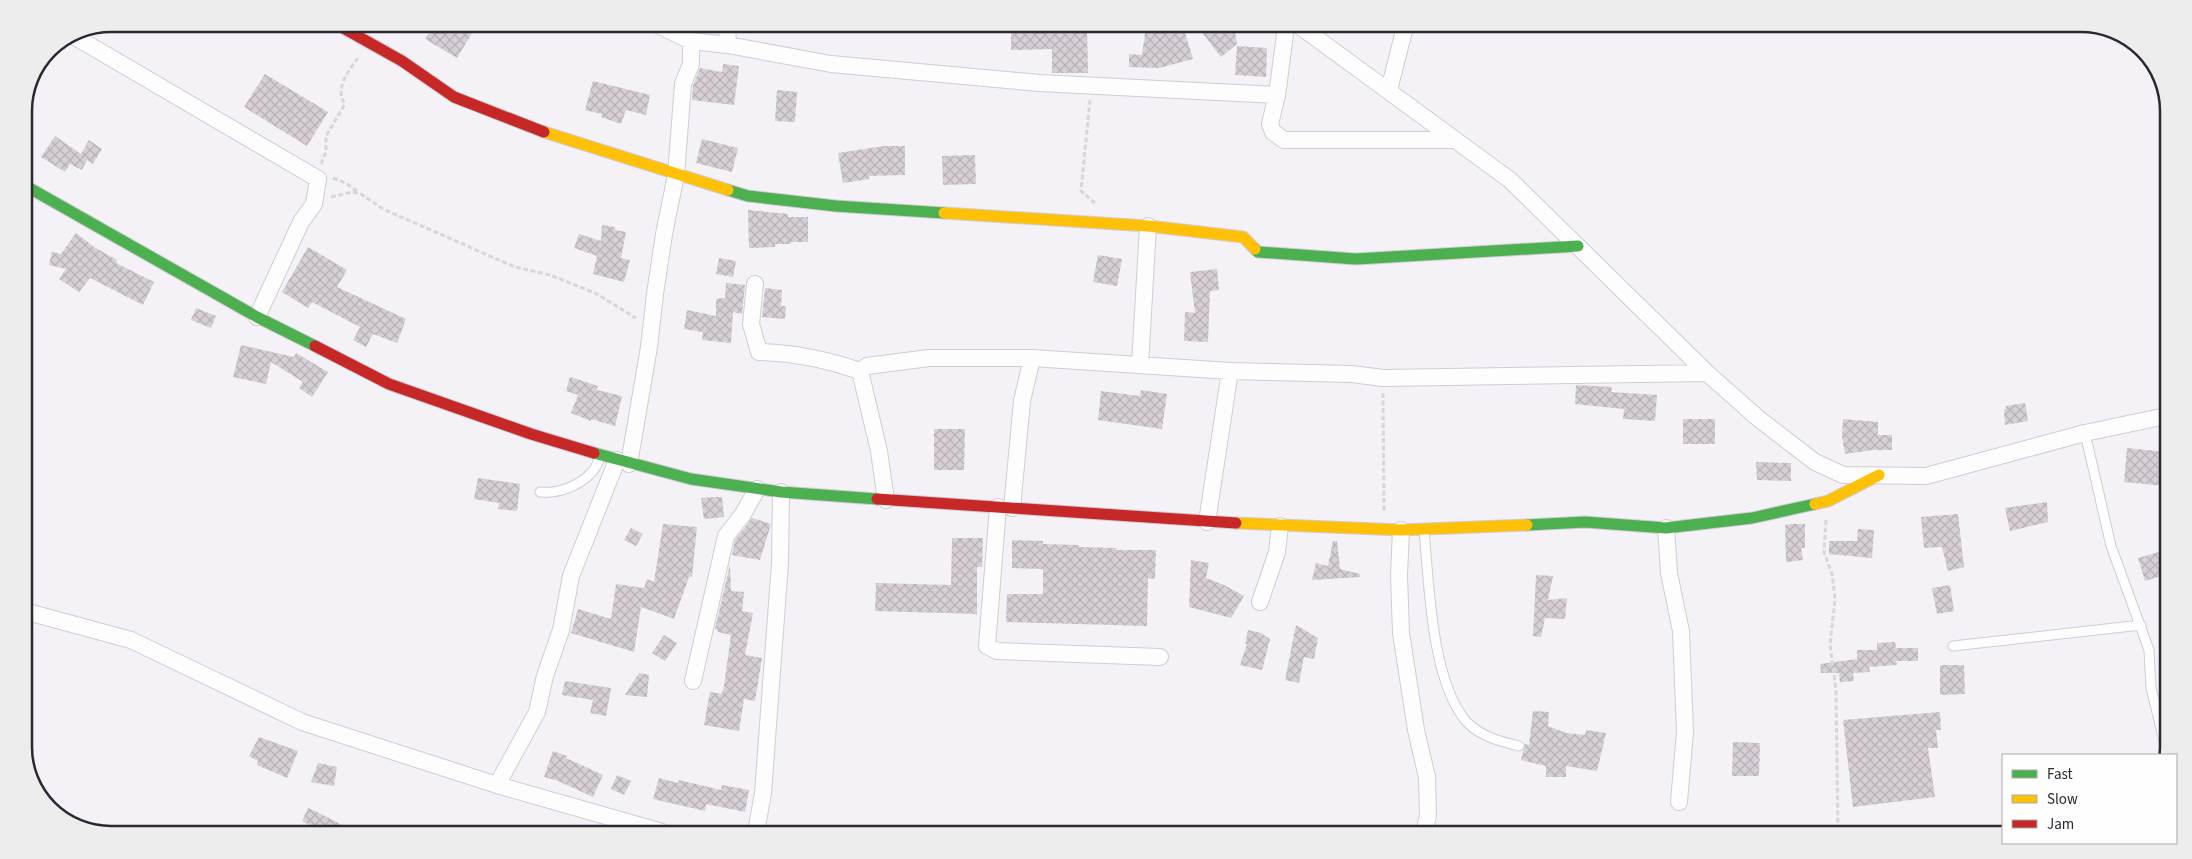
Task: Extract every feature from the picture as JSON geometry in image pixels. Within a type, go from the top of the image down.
[{"type":"street","points":[[350,32],[402,61],[454,97],[521,125],[676,176],[758,198],[836,206],[1095,221],[1148,226],[1243,237],[1258,252],[1356,259],[1578,246]]},
{"type":"street","points":[[672,32],[691,41],[728,45],[831,64],[1039,83],[1277,95]]},
{"type":"street","points":[[727,32],[728,45]]},
{"type":"street","points":[[1285,32],[1277,95],[1270,124],[1273,132],[1284,140],[1456,140]]},
{"type":"street","points":[[1308,32],[1510,180],[1707,373],[1759,419],[1816,462],[1843,475],[1926,476],[2085,433],[2159,417]]},
{"type":"street","points":[[1389,90],[1404,32]]},
{"type":"street","points":[[80,40],[318,180],[314,204],[301,222],[257,317]]},
{"type":"street","points":[[497,785],[537,712],[561,630],[571,576],[616,460],[652,332],[655,294],[664,234],[676,176],[683,84],[691,64],[691,41]]},
{"type":"street","points":[[32,190],[257,317],[389,384],[530,434],[616,460],[691,479],[781,492],[886,500],[1207,522],[1401,530],[1585,522],[1666,528],[1752,518],[1828,501],[1879,475]]},
{"type":"street","points":[[1140,365],[1148,226]]},
{"type":"street","points":[[755,284],[751,324],[759,352],[835,362],[860,372]]},
{"type":"street","points":[[860,372],[868,366],[929,358],[1032,358],[1230,371],[1352,374],[1383,378],[1707,373]]},
{"type":"street","points":[[1032,358],[1022,401],[1005,508],[987,646],[997,651],[1160,657]]},
{"type":"street","points":[[1207,522],[1230,371]]},
{"type":"street","points":[[860,372],[879,451],[886,500]]},
{"type":"street","points":[[693,681],[726,536],[743,514],[757,489]]},
{"type":"street","points":[[757,826],[763,793],[780,563],[781,492]]},
{"type":"street","points":[[1260,602],[1278,552],[1280,526]]},
{"type":"street","points":[[1666,528],[1669,573],[1681,631],[1685,732],[1679,802]]},
{"type":"street","points":[[1401,530],[1398,575],[1401,633],[1416,730],[1427,777],[1428,815],[1426,826]]},
{"type":"street","points":[[33,613],[131,640],[302,722],[497,785],[641,826]]},
{"type":"lane","points":[[2085,433],[2110,546],[2149,650],[2151,688],[2160,725]]},
{"type":"lane","points":[[540,492],[547,493],[575,486],[592,472],[616,460]]},
{"type":"lane","points":[[1424,529],[1429,589],[1438,649],[1447,685],[1462,717],[1476,730],[1486,736],[1519,746]]},
{"type":"lane","points":[[1953,646],[2140,625]]},
{"type":"path","points":[[364,40],[359,57],[350,68],[341,89],[341,98],[345,104],[326,136],[326,152],[318,173],[318,180],[330,177],[347,184],[383,209],[514,267],[550,275],[595,294],[635,317],[652,332]]},
{"type":"path","points":[[1091,85],[1081,191],[1095,202],[1095,221]]},
{"type":"path","points":[[314,204],[328,198],[352,192],[360,194]]},
{"type":"path","points":[[1383,378],[1384,530]]},
{"type":"path","points":[[1828,501],[1824,552],[1832,574],[1835,599],[1830,645],[1836,690],[1838,826]]},
{"type":"building","points":[[430,32],[472,33],[457,58],[425,39]]},
{"type":"building","points":[[1011,32],[1087,32],[1088,73],[1052,73],[1052,49],[1011,50]]},
{"type":"building","points":[[1145,32],[1185,32],[1193,59],[1159,68],[1129,67],[1129,54],[1142,55]]},
{"type":"building","points":[[1202,32],[1235,32],[1237,44],[1221,57]]},
{"type":"building","points":[[1237,46],[1267,48],[1266,77],[1235,75]]},
{"type":"building","points":[[723,64],[739,66],[734,105],[692,100],[693,86],[700,68],[722,72]]},
{"type":"building","points":[[265,74],[328,112],[307,146],[244,107]]},
{"type":"building","points":[[593,81],[650,95],[646,115],[626,110],[621,124],[601,117],[602,114],[585,110]]},
{"type":"building","points":[[777,90],[797,92],[795,122],[775,121]]},
{"type":"building","points":[[55,136],[81,154],[89,140],[102,149],[93,164],[87,160],[82,170],[70,164],[65,172],[41,157]]},
{"type":"building","points":[[702,139],[738,148],[732,172],[696,163]]},
{"type":"building","points":[[884,146],[905,146],[905,175],[869,176],[869,179],[843,183],[838,153]]},
{"type":"building","points":[[975,155],[976,184],[943,185],[942,156]]},
{"type":"building","points":[[748,210],[788,214],[788,217],[808,217],[808,242],[791,242],[791,244],[775,244],[775,247],[749,248]]},
{"type":"building","points":[[602,225],[615,227],[615,230],[626,232],[621,258],[630,260],[624,282],[593,274],[597,256],[574,248],[579,234],[601,241]]},
{"type":"building","points":[[76,233],[94,247],[117,260],[116,263],[154,282],[143,305],[90,278],[79,292],[59,279],[66,269],[49,265],[52,252],[61,254]]},
{"type":"building","points":[[308,247],[347,270],[337,287],[406,319],[397,343],[373,334],[366,347],[353,340],[360,327],[312,302],[308,308],[282,292]]},
{"type":"building","points":[[1098,255],[1122,259],[1117,286],[1093,282]]},
{"type":"building","points":[[719,258],[736,261],[733,277],[716,274]]},
{"type":"building","points":[[1217,269],[1219,290],[1210,291],[1208,342],[1184,341],[1185,312],[1195,313],[1190,272]]},
{"type":"building","points":[[726,283],[745,285],[742,314],[733,312],[731,343],[702,340],[703,332],[684,329],[687,310],[716,316],[716,299],[725,298]]},
{"type":"building","points":[[765,288],[782,290],[781,306],[786,306],[785,319],[762,317]]},
{"type":"building","points":[[196,308],[216,316],[211,328],[191,320]]},
{"type":"building","points":[[241,345],[294,357],[296,353],[328,372],[312,397],[299,388],[303,382],[271,362],[266,384],[233,377]]},
{"type":"building","points":[[570,377],[598,386],[597,390],[622,396],[615,426],[591,419],[591,421],[571,413],[578,395],[566,391]]},
{"type":"building","points":[[1576,385],[1612,387],[1611,392],[1657,395],[1655,421],[1623,419],[1624,409],[1575,404]]},
{"type":"building","points":[[1141,390],[1167,394],[1162,429],[1098,420],[1101,391],[1140,396]]},
{"type":"building","points":[[2025,403],[2028,421],[2005,425],[2004,409],[2006,409],[2006,406]]},
{"type":"building","points":[[1683,419],[1715,419],[1715,444],[1683,444]]},
{"type":"building","points":[[1843,419],[1878,422],[1878,435],[1892,435],[1892,450],[1872,450],[1845,454],[1842,437]]},
{"type":"building","points":[[934,429],[965,429],[964,470],[934,470]]},
{"type":"building","points":[[2127,448],[2160,451],[2160,485],[2124,482]]},
{"type":"building","points":[[1756,462],[1791,463],[1791,481],[1757,480]]},
{"type":"building","points":[[478,478],[520,484],[517,511],[498,509],[499,503],[474,499]]},
{"type":"building","points":[[722,497],[724,517],[704,519],[701,498]]},
{"type":"building","points":[[2047,502],[2048,522],[2010,531],[2005,508]]},
{"type":"building","points":[[1958,514],[1964,567],[1948,571],[1942,547],[1924,548],[1921,517]]},
{"type":"building","points":[[752,518],[771,524],[760,560],[732,555],[735,540]]},
{"type":"building","points":[[663,524],[697,527],[692,577],[689,577],[674,619],[641,607],[634,652],[571,633],[578,609],[611,619],[616,584],[644,588],[647,579],[654,582]]},
{"type":"building","points":[[1805,524],[1805,548],[1801,548],[1803,560],[1786,562],[1785,525]]},
{"type":"building","points":[[631,528],[643,534],[636,546],[624,540]]},
{"type":"building","points":[[1858,529],[1874,530],[1872,558],[1829,554],[1829,541],[1857,541]]},
{"type":"building","points":[[952,538],[983,538],[982,567],[977,567],[977,614],[875,611],[876,583],[951,585]]},
{"type":"building","points":[[1012,540],[1043,541],[1043,544],[1079,545],[1079,547],[1117,548],[1116,550],[1156,550],[1155,579],[1148,578],[1147,626],[1006,622],[1007,594],[1043,594],[1043,569],[1012,568]]},
{"type":"building","points":[[1333,541],[1337,541],[1340,569],[1360,574],[1360,577],[1312,580],[1316,563],[1328,566]]},
{"type":"building","points":[[2160,552],[2160,577],[2145,581],[2138,558]]},
{"type":"building","points":[[1191,560],[1209,563],[1206,578],[1244,596],[1231,618],[1189,607]]},
{"type":"building","points":[[730,565],[731,591],[744,592],[742,611],[753,613],[745,655],[762,658],[755,701],[744,699],[739,731],[704,725],[710,692],[722,694],[724,686],[731,635],[718,632],[715,629]]},
{"type":"building","points":[[1536,575],[1553,576],[1548,600],[1567,598],[1565,619],[1545,618],[1541,637],[1533,636]]},
{"type":"building","points":[[1950,585],[1954,611],[1937,614],[1932,588]]},
{"type":"building","points":[[1296,625],[1318,638],[1314,659],[1304,657],[1299,683],[1285,680]]},
{"type":"building","points":[[1248,630],[1261,633],[1270,639],[1262,670],[1240,665],[1247,644],[1245,644]]},
{"type":"building","points":[[664,635],[677,643],[665,661],[652,653]]},
{"type":"building","points":[[1895,642],[1896,648],[1918,648],[1918,661],[1896,661],[1897,665],[1869,667],[1870,672],[1853,673],[1854,681],[1840,682],[1839,673],[1821,673],[1820,664],[1857,659],[1857,650],[1877,650],[1877,643]]},
{"type":"building","points":[[1940,665],[1964,665],[1965,694],[1940,695]]},
{"type":"building","points":[[639,673],[649,675],[647,697],[625,695]]},
{"type":"building","points":[[565,681],[611,688],[606,716],[590,713],[593,700],[562,695]]},
{"type":"building","points":[[1533,711],[1549,712],[1548,726],[1566,733],[1585,735],[1586,730],[1606,733],[1597,771],[1566,766],[1566,777],[1546,777],[1546,766],[1521,760],[1525,744],[1529,745]]},
{"type":"building","points":[[1940,712],[1941,730],[1936,730],[1938,748],[1928,748],[1935,797],[1853,807],[1843,720]]},
{"type":"building","points":[[259,737],[298,751],[287,778],[257,765],[258,761],[249,756]]},
{"type":"building","points":[[1733,742],[1760,743],[1759,776],[1732,776]]},
{"type":"building","points":[[553,751],[567,756],[566,758],[603,775],[593,797],[558,781],[544,777]]},
{"type":"building","points":[[318,763],[337,767],[334,786],[311,782]]},
{"type":"building","points":[[617,775],[631,781],[624,795],[611,789]]},
{"type":"building","points":[[659,778],[678,783],[679,780],[721,790],[722,785],[749,790],[745,812],[706,804],[705,811],[653,799]]},
{"type":"building","points":[[308,808],[344,826],[312,826],[302,821]]},
{"type":"traffic: fast","points":[[32,190],[257,317],[315,346]]},
{"type":"traffic: fast","points":[[728,190],[748,196],[836,206],[944,213]]},
{"type":"traffic: fast","points":[[1255,249],[1258,252],[1356,259],[1578,246]]},
{"type":"traffic: fast","points":[[594,453],[691,479],[781,492],[877,499]]},
{"type":"traffic: fast","points":[[1527,525],[1585,522],[1666,528],[1752,518],[1815,504]]},
{"type":"traffic: slow","points":[[544,132],[728,190]]},
{"type":"traffic: slow","points":[[944,213],[1148,226],[1243,237],[1255,249]]},
{"type":"traffic: slow","points":[[1815,504],[1828,501],[1879,475]]},
{"type":"traffic: slow","points":[[1236,523],[1401,530],[1527,525]]},
{"type":"traffic: jam","points":[[350,32],[402,61],[454,97],[544,132]]},
{"type":"traffic: jam","points":[[315,346],[389,384],[531,434],[594,453]]},
{"type":"traffic: jam","points":[[877,499],[1236,523]]}]
